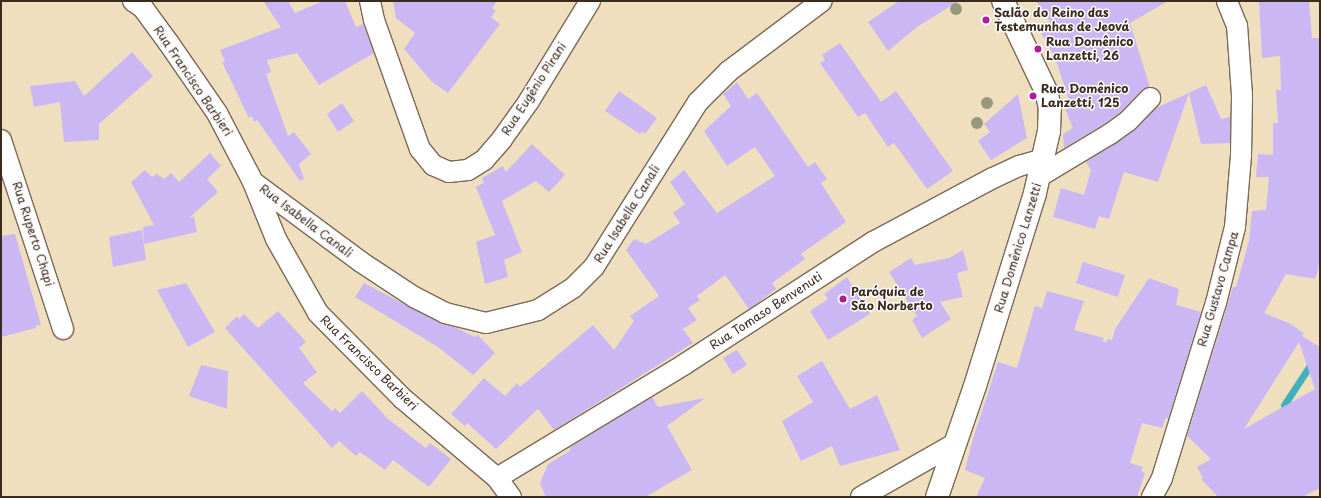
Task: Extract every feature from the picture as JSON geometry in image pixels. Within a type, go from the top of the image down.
[{"type":"main road","name":"Rua Domênico Lanzetti","points":[[937,497],[956,443],[1041,168],[1050,108],[1046,90],[1003,1]]},
{"type":"street","name":"Rua Francisco Barbieri","points":[[133,1],[143,8],[195,79],[234,143],[253,182],[276,239],[318,313],[402,398],[497,478],[512,497]]},
{"type":"street","name":"Rua Eugênio Pirani","points":[[370,1],[374,20],[420,149],[433,165],[449,172],[468,170],[484,160],[502,139],[529,101],[590,1]]},
{"type":"street","name":"Rua Isabella Canali","points":[[253,182],[361,262],[414,297],[445,313],[486,323],[538,310],[573,288],[594,266],[698,102],[729,71],[822,1]]},
{"type":"street","name":"Rua Gustavo Campa","points":[[1227,1],[1237,26]]},
{"type":"street","name":"Rua Gustavo Campa","points":[[1152,497],[1162,478],[1216,303],[1235,226],[1242,117],[1237,26],[1242,1]]},
{"type":"street","name":"Rua Tomaso Benvenuti","points":[[497,478],[612,410],[873,242],[993,178],[1019,166],[1041,168],[1110,134],[1128,121],[1150,98]]},
{"type":"street","name":"Rua Ruperto Chapi","points":[[1,140],[63,328]]},
{"type":"street","points":[[861,497],[956,443]]},
{"type":"building","points":[[263,1],[288,1],[295,13],[323,1],[345,1],[356,27],[363,24],[374,53],[319,85],[297,53],[267,60],[271,72],[266,74],[288,136],[294,132],[311,154],[299,164],[304,179],[300,181],[257,120],[254,122],[252,116],[249,118],[222,62],[225,61],[220,50],[281,27]]},
{"type":"building","points":[[393,1],[497,1],[492,8],[496,11],[491,17],[500,24],[448,93],[432,82],[404,49],[415,33],[396,18]]},
{"type":"building","points":[[899,1],[959,1],[917,27],[888,51],[868,22]]},
{"type":"building","points":[[1036,1],[1168,1],[1130,23],[1150,87],[1142,90],[1120,112],[1104,124],[1064,148],[1063,134],[1073,128],[1065,109],[1071,105],[1055,58],[1041,33],[1052,25]]},
{"type":"building","points":[[1259,1],[1309,1],[1312,38],[1320,38],[1320,260],[1315,279],[1286,274],[1264,313],[1289,323],[1304,333],[1302,336],[1320,347],[1320,488],[1302,497],[1218,497],[1201,479],[1203,478],[1197,467],[1211,459],[1187,436],[1233,287],[1236,287],[1249,241],[1252,211],[1266,210],[1269,177],[1256,177],[1258,154],[1273,155],[1273,123],[1278,123],[1276,90],[1281,90],[1280,56],[1262,58]],"holes":[[[1299,342],[1315,389],[1244,429]]]},
{"type":"building","points":[[840,43],[881,102],[896,91],[953,171],[927,189],[894,143],[888,147],[865,113],[858,117],[820,63],[825,60],[822,55]]},
{"type":"building","points":[[132,52],[153,76],[99,124],[99,140],[64,142],[60,102],[34,107],[30,86],[75,81],[84,96]]},
{"type":"building","points":[[737,82],[748,99],[757,93],[808,167],[815,162],[827,179],[821,183],[846,222],[801,254],[805,259],[772,283],[776,289],[749,309],[725,275],[697,296],[700,300],[688,308],[697,320],[683,329],[693,343],[554,430],[538,409],[496,449],[467,423],[465,426],[451,414],[484,378],[505,396],[517,383],[520,387],[593,325],[614,350],[634,321],[630,316],[659,296],[626,250],[634,239],[646,244],[680,223],[673,213],[685,204],[670,182],[684,170],[717,213],[775,176],[755,147],[727,166],[704,131],[731,106],[723,94]]},
{"type":"building","points":[[1206,85],[1221,119],[1230,117],[1230,143],[1201,144],[1189,93],[1158,182],[1124,172],[1109,219],[1099,216],[1095,229],[1053,217],[1061,188],[1084,195],[1091,170],[1086,162],[1135,130],[1156,108]]},
{"type":"building","points":[[619,91],[657,118],[645,134],[642,132],[640,134],[605,111]]},
{"type":"building","points":[[1018,94],[1027,138],[991,160],[978,141],[990,132],[984,124]]},
{"type":"building","points":[[342,103],[354,121],[338,132],[327,114]]},
{"type":"building","points":[[532,144],[565,175],[549,192],[536,181],[502,201],[522,252],[504,260],[508,277],[485,284],[476,242],[495,235],[476,187],[484,183],[482,178],[503,166],[506,172]]},
{"type":"building","points":[[210,153],[221,166],[207,179],[218,192],[189,218],[194,217],[197,232],[144,244],[143,227],[154,225],[131,182],[145,170],[152,177],[157,174],[164,179],[171,173],[179,182]]},
{"type":"building","points":[[142,230],[146,260],[113,267],[109,237]]},
{"type":"building","points":[[15,234],[41,325],[36,326],[36,328],[1,337],[1,236]]},
{"type":"building","points":[[963,250],[968,270],[957,273],[963,297],[940,302],[951,319],[922,338],[912,320],[917,316],[889,272],[911,258],[915,265],[949,258]]},
{"type":"building","points":[[1083,262],[1125,275],[1118,297],[1076,283]]},
{"type":"building","name":"Paróquia de São Norberto","points":[[847,277],[870,314],[828,340],[810,311],[828,299],[824,294]]},
{"type":"building","points":[[1149,278],[1179,289],[1176,305],[1201,312],[1168,419],[1166,417],[1162,428],[1142,423],[1130,463],[1143,467],[1141,471],[1145,473],[1137,497],[976,497],[985,478],[965,470],[972,442],[998,362],[1017,368],[1035,306],[1042,308],[1047,291],[1084,301],[1074,330],[1104,338],[1102,341],[1106,342],[1108,339],[1112,340],[1115,329]]},
{"type":"building","points":[[186,283],[215,332],[188,347],[157,290]]},
{"type":"building","points":[[364,283],[440,323],[457,328],[475,337],[478,335],[495,353],[473,375],[438,347],[355,297]]},
{"type":"building","points":[[278,311],[306,342],[299,348],[317,372],[303,383],[332,411],[335,408],[340,413],[362,391],[388,419],[426,448],[430,443],[451,459],[429,487],[393,460],[385,470],[360,452],[356,456],[339,441],[332,448],[225,328],[237,316],[239,319],[244,314],[258,328]]},
{"type":"building","points":[[737,350],[747,365],[733,374],[723,358]]},
{"type":"building","points":[[822,361],[850,409],[877,395],[900,450],[840,466],[832,446],[801,461],[782,421],[813,402],[797,376]]},
{"type":"building","points":[[201,365],[228,371],[227,409],[189,396]]},
{"type":"building","points":[[652,397],[658,407],[705,398],[667,426],[692,470],[645,497],[546,497],[540,483],[548,464],[571,450],[569,448]]},
{"type":"waterway","points":[[1284,405],[1309,367],[1320,355]]},
{"type":"place","name":"Salão do Reino das Testemunhas de Jeová","points":[[986,20]]},
{"type":"place","name":"Rua Domênico Lanzetti, 26","points":[[1038,49]]},
{"type":"place","name":"Rua Domênico Lanzetti, 125","points":[[1033,96]]},
{"type":"place","name":"Paróquia de São Norberto","points":[[843,299]]}]
